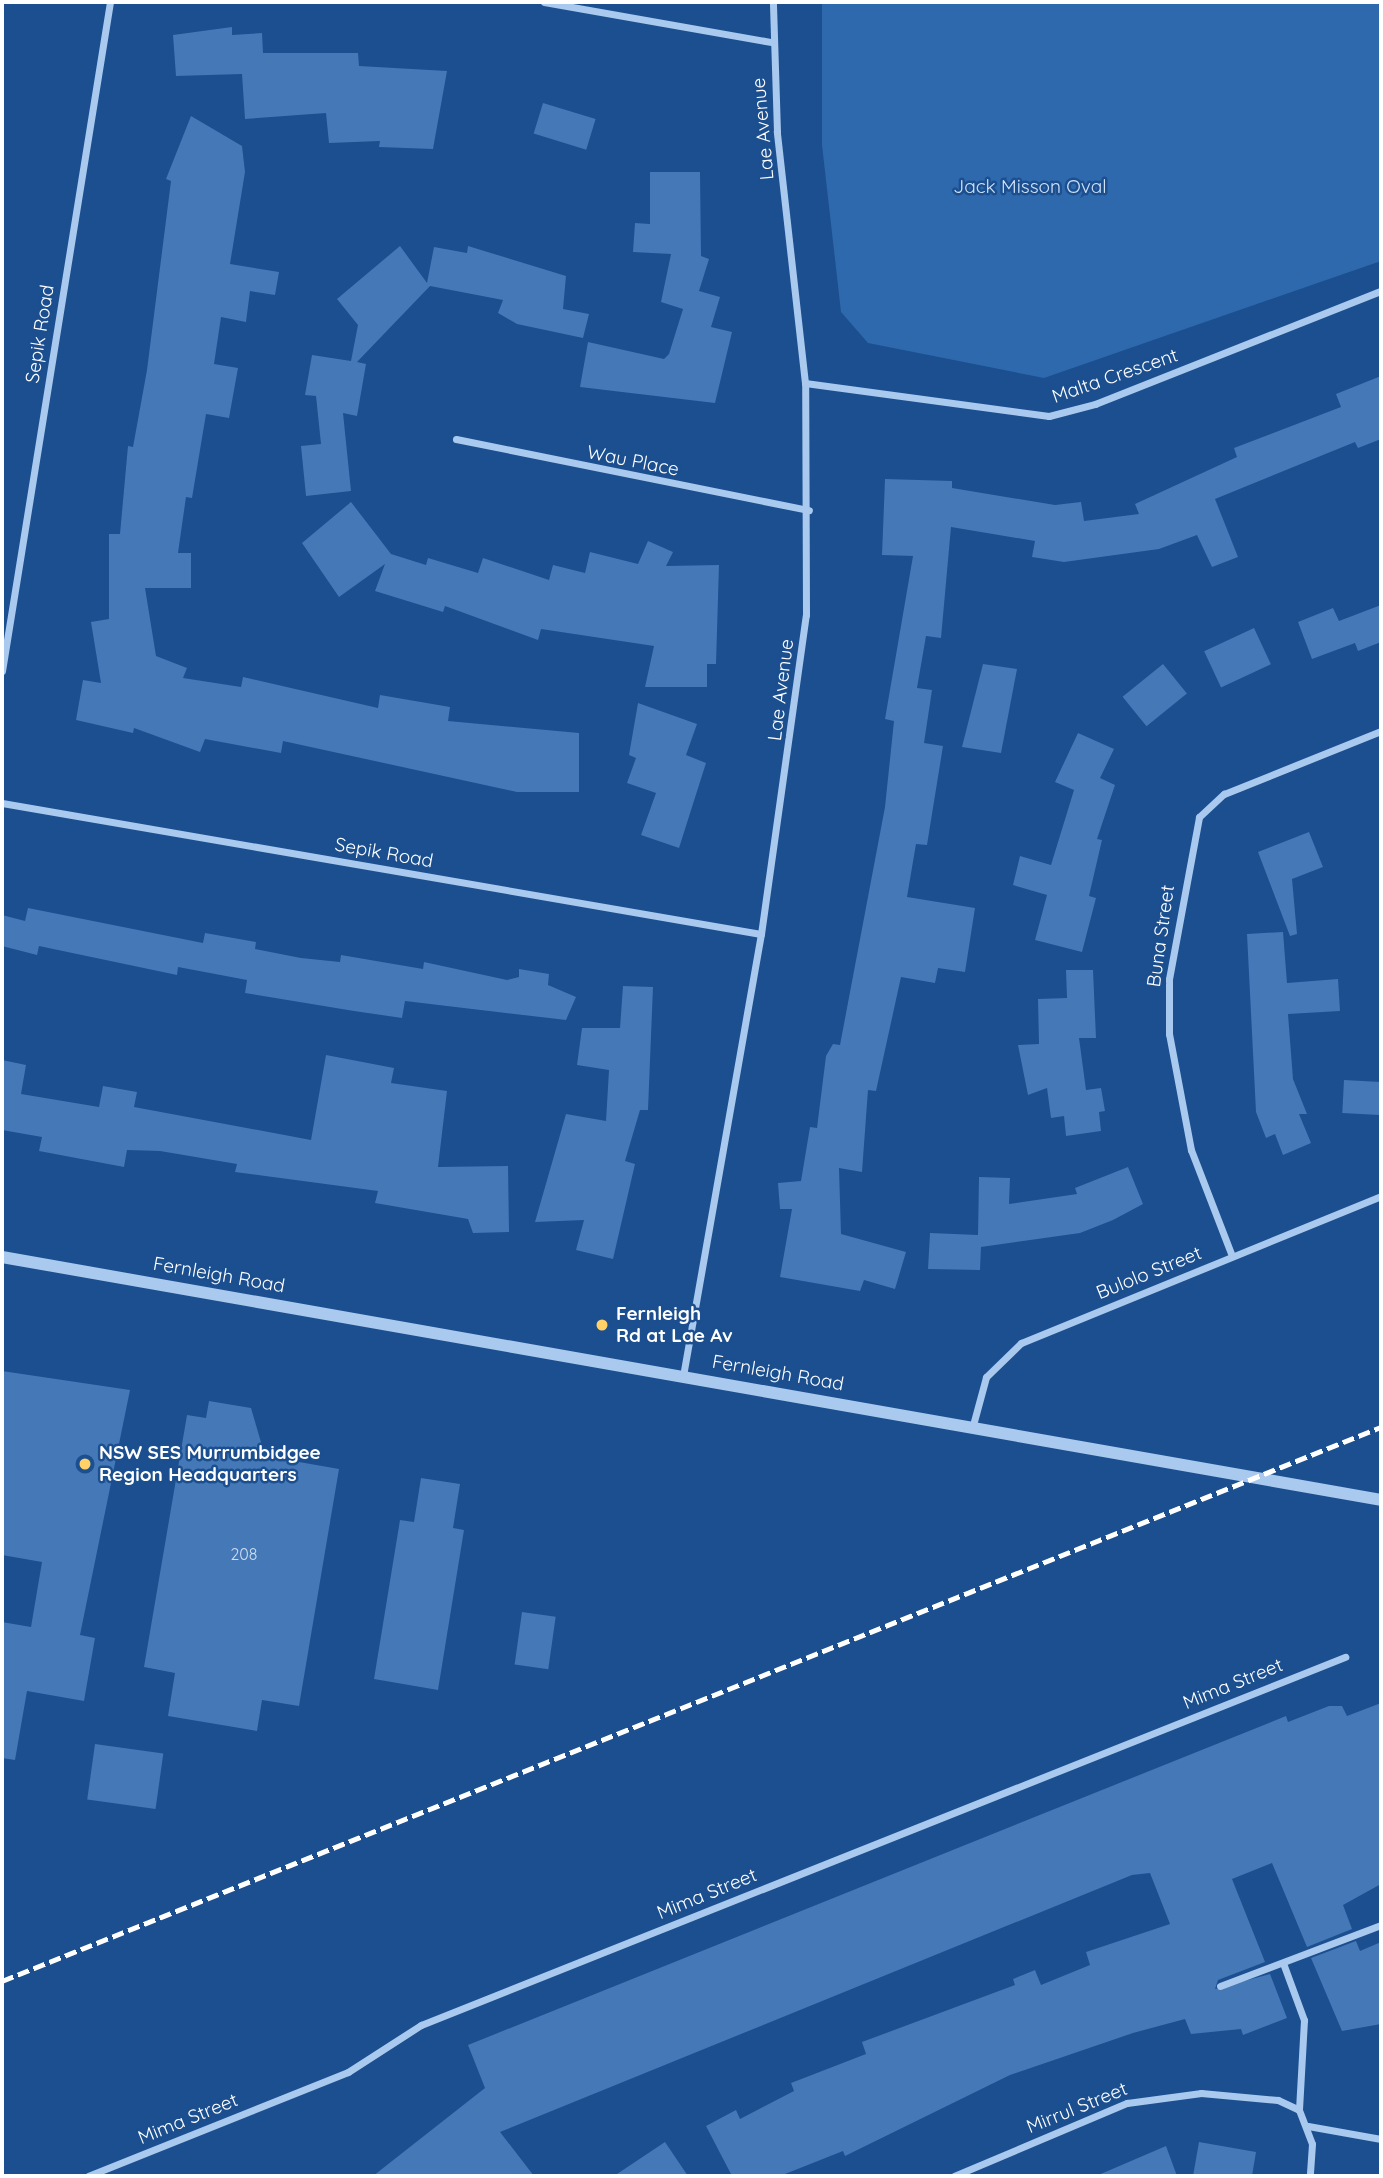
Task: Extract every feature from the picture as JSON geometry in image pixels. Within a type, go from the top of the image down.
[{"type":"street","name":"Sepik Road","points":[[2,671],[110,2]]},
{"type":"street","points":[[544,2],[772,42]]},
{"type":"street","name":"Lae Avenue","points":[[683,1376],[761,934],[806,615],[809,510],[805,383],[772,42],[773,2]]},
{"type":"street","name":"Malta Crescent","points":[[805,383],[1049,416],[1095,404],[1381,291]]},
{"type":"street","name":"Wau Place","points":[[456,439],[809,510]]},
{"type":"street","name":"Buna Street","points":[[1232,1256],[1191,1150],[1169,1034],[1169,979],[1199,817],[1224,794],[1381,731]]},
{"type":"street","name":"Sepik Road","points":[[2,803],[761,934]]},
{"type":"street","name":"Bulolo Street","points":[[973,1425],[986,1377],[1004,1353],[1381,1196]]},
{"type":"street","name":"Fernleigh Road","points":[[2,1257],[973,1425],[1381,1500]]},
{"type":"street","name":"Mima Street","points":[[88,2176],[348,2073],[421,2025],[1345,1657]]},
{"type":"street","points":[[1220,1986],[1381,1924]]},
{"type":"street","points":[[1283,1963],[1304,2020],[1299,2110],[1308,2126],[1310,2176]]},
{"type":"street","name":"Mirrul Street","points":[[954,2176],[1127,2103],[1167,2094],[1246,2095],[1299,2110]]},
{"type":"street","points":[[1308,2126],[1381,2139]]},
{"type":"green space","name":"Jack Misson Oval","points":[[822,2],[1381,2],[1381,261],[1044,378],[868,343],[841,312],[822,145]]},
{"type":"building","points":[[232,27],[232,35],[262,33],[263,53],[358,53],[359,66],[447,71],[433,149],[379,147],[380,141],[329,143],[326,113],[245,119],[242,74],[176,76],[173,35]]},
{"type":"building","points":[[543,103],[596,119],[586,150],[534,134]]},
{"type":"building","points":[[191,116],[242,146],[245,172],[230,264],[279,272],[275,295],[250,291],[246,322],[221,317],[214,364],[238,368],[229,418],[206,414],[192,498],[186,497],[178,553],[191,553],[191,588],[145,588],[156,656],[187,668],[183,678],[241,687],[243,677],[378,708],[380,695],[450,707],[448,721],[579,733],[579,792],[517,792],[283,741],[281,753],[205,739],[200,752],[134,728],[133,733],[76,720],[83,680],[101,683],[91,622],[109,619],[109,534],[120,534],[128,446],[133,447],[147,370],[171,181],[166,179]]},
{"type":"building","points":[[650,172],[700,172],[701,256],[709,259],[699,291],[720,297],[711,327],[732,332],[715,403],[580,387],[588,342],[664,359],[669,354],[683,309],[661,302],[671,254],[633,252],[635,223],[650,224]]},
{"type":"building","points":[[400,246],[427,283],[434,247],[467,253],[468,246],[566,276],[563,309],[589,314],[583,338],[517,324],[498,313],[503,300],[430,286],[357,362],[366,364],[357,416],[343,413],[351,491],[306,496],[301,446],[321,444],[316,396],[305,395],[312,355],[351,361],[358,325],[337,299]]},
{"type":"building","points":[[1381,376],[1381,439],[1358,448],[1355,442],[1215,499],[1238,557],[1212,567],[1197,535],[1159,549],[1064,562],[1032,557],[1035,541],[951,527],[941,638],[926,636],[917,688],[932,690],[924,743],[943,746],[927,845],[916,844],[907,897],[975,908],[965,972],[938,968],[935,983],[901,977],[876,1091],[868,1090],[862,1172],[839,1168],[841,1234],[906,1252],[895,1289],[864,1280],[860,1291],[780,1277],[792,1209],[780,1209],[778,1183],[801,1181],[810,1127],[817,1128],[826,1056],[833,1044],[840,1045],[885,807],[894,721],[885,719],[913,556],[882,555],[885,479],[952,481],[952,488],[1055,505],[1081,502],[1084,521],[1139,514],[1135,504],[1237,457],[1234,448],[1341,407],[1336,394]]},
{"type":"building","points":[[351,502],[391,554],[426,565],[428,558],[478,573],[483,558],[549,580],[553,565],[585,573],[590,552],[638,564],[648,541],[673,552],[666,566],[719,565],[716,664],[707,664],[707,687],[645,687],[654,646],[541,629],[538,640],[445,606],[443,612],[375,591],[385,564],[339,597],[302,543]]},
{"type":"building","points":[[1381,605],[1381,642],[1358,651],[1355,643],[1312,659],[1298,622],[1333,608],[1339,621]]},
{"type":"building","points":[[1254,628],[1271,664],[1221,687],[1204,651]]},
{"type":"building","points":[[983,664],[1017,669],[1001,753],[962,747]]},
{"type":"building","points":[[1163,664],[1187,694],[1147,726],[1123,697]]},
{"type":"building","points":[[638,703],[697,724],[686,755],[706,763],[679,848],[641,835],[656,793],[627,783],[636,758],[629,755]]},
{"type":"building","points":[[1078,733],[1114,749],[1100,778],[1115,785],[1097,839],[1102,840],[1089,896],[1096,898],[1082,952],[1035,940],[1047,895],[1013,885],[1020,856],[1051,865],[1074,790],[1055,782]]},
{"type":"building","points":[[1309,832],[1323,867],[1292,879],[1297,934],[1290,936],[1258,852]]},
{"type":"building","points":[[28,908],[203,943],[205,933],[256,942],[255,949],[301,958],[340,962],[341,955],[423,969],[424,962],[507,980],[519,977],[519,969],[549,974],[548,985],[576,997],[566,1020],[405,1001],[402,1018],[354,1011],[245,993],[247,980],[178,967],[177,975],[39,946],[37,955],[2,946],[2,915],[25,921]]},
{"type":"building","points":[[1283,932],[1287,983],[1338,979],[1340,1011],[1288,1014],[1293,1079],[1307,1114],[1299,1114],[1311,1143],[1283,1155],[1275,1134],[1266,1138],[1256,1112],[1247,934]]},
{"type":"building","points":[[1066,970],[1093,970],[1096,1038],[1079,1038],[1086,1090],[1101,1088],[1105,1111],[1099,1112],[1101,1131],[1066,1136],[1064,1116],[1051,1118],[1047,1088],[1028,1095],[1018,1045],[1039,1044],[1038,999],[1067,998]]},
{"type":"building","points":[[623,986],[653,987],[648,1110],[640,1110],[625,1161],[635,1164],[613,1259],[576,1250],[584,1220],[535,1222],[566,1114],[606,1121],[609,1070],[577,1065],[582,1028],[620,1028]]},
{"type":"building","points":[[326,1055],[394,1068],[391,1083],[447,1091],[438,1167],[508,1166],[509,1232],[473,1233],[468,1219],[375,1203],[378,1191],[235,1172],[237,1164],[160,1151],[127,1150],[124,1167],[39,1151],[42,1137],[2,1130],[2,1060],[26,1065],[21,1094],[99,1107],[103,1086],[137,1092],[134,1107],[311,1140]]},
{"type":"building","points":[[1344,1080],[1381,1082],[1379,1115],[1342,1113]]},
{"type":"building","points":[[1128,1167],[1143,1204],[1113,1220],[1080,1233],[981,1247],[980,1270],[928,1269],[930,1233],[978,1235],[979,1177],[1010,1178],[1009,1204],[1077,1194],[1075,1188]]},
{"type":"building","points":[[2,1371],[130,1390],[80,1635],[95,1638],[84,1701],[27,1691],[15,1760],[2,1758],[2,1622],[31,1627],[42,1562],[2,1555]]},
{"type":"building","points":[[209,1401],[251,1408],[265,1456],[339,1469],[299,1706],[262,1700],[257,1731],[168,1716],[175,1673],[144,1667],[187,1415],[206,1418]]},
{"type":"building","points":[[421,1478],[460,1484],[453,1528],[464,1530],[438,1690],[374,1679],[400,1520],[414,1522]]},
{"type":"building","points":[[522,1612],[556,1617],[548,1669],[515,1664]]},
{"type":"building","points":[[1381,1703],[1381,1884],[1343,1905],[1352,1929],[1307,1947],[1272,1863],[1232,1879],[1265,1962],[1218,1980],[1215,1989],[1270,1974],[1287,2018],[1243,2035],[1241,2029],[1191,2034],[1185,2019],[1133,2033],[1010,2075],[845,2156],[843,2151],[780,2176],[732,2176],[706,2126],[736,2110],[740,2119],[794,2091],[791,2083],[866,2054],[862,2042],[1015,1985],[1013,1979],[1035,1970],[1041,1985],[1090,1965],[1086,1952],[1170,1924],[1150,1873],[1132,1875],[500,2132],[534,2176],[373,2176],[485,2088],[468,2045],[1286,1716],[1288,1722],[1329,1706],[1342,1706],[1347,1716]]},
{"type":"building","points":[[95,1744],[163,1754],[156,1809],[87,1799]]},
{"type":"building","points":[[1356,1941],[1360,1951],[1381,1942],[1381,2024],[1342,2031],[1311,1958]]},
{"type":"building","points":[[665,2142],[688,2176],[614,2176]]},
{"type":"building","points":[[1199,2142],[1256,2152],[1252,2176],[1193,2176]]},
{"type":"building","points":[[1166,2146],[1177,2176],[1096,2176]]},
{"type":"railway","points":[[2,1981],[1381,1427]]},
{"type":"place","name":"Fernleigh Rd at Lae Av","points":[[602,1325]]},
{"type":"place","name":"NSW SES Murrumbidgee Region Headquarters","points":[[85,1464]]}]
